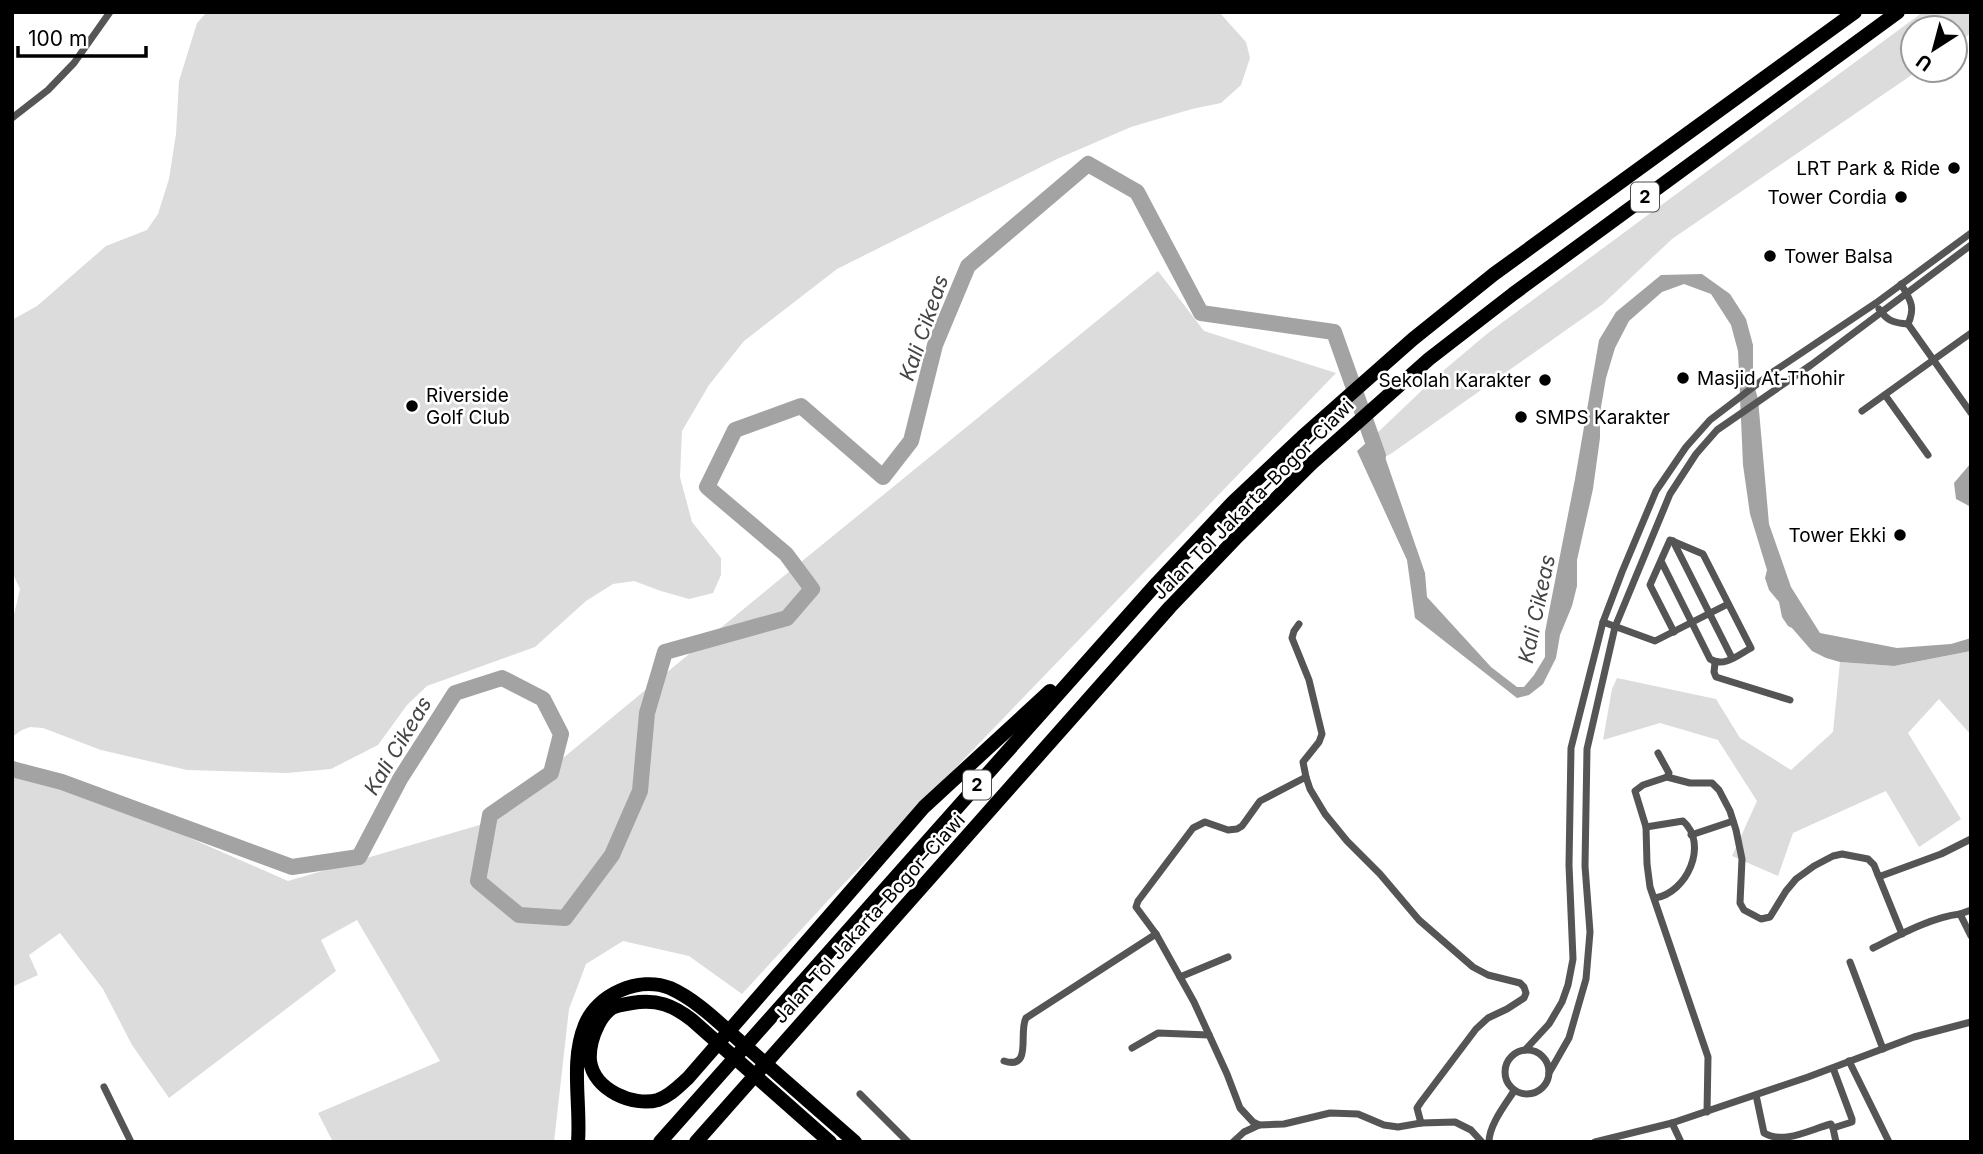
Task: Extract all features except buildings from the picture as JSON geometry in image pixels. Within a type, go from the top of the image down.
[{"type":"highway","name":"Jalan Tol Jakarta–Bogor–Ciawi","points":[[660,1142],[1157,583],[1233,502],[1381,367],[1494,274],[1855,12]]},
{"type":"highway","name":"Jalan Tol Jakarta–Bogor–Ciawi","points":[[696,1142],[1170,607],[1312,463],[1429,359],[1513,294],[1898,12]]},
{"type":"highway","points":[[830,1142],[778,1096],[692,1020],[678,1009],[652,1001],[611,1008],[600,1020],[593,1035],[590,1061],[593,1070],[607,1087],[619,1096],[648,1102],[666,1097],[676,1090],[815,934],[924,807],[1111,635]]},
{"type":"highway","points":[[578,1142],[579,1045],[585,1023],[596,1007],[610,995],[631,986],[653,985],[668,988],[702,1008],[855,1142]]},
{"type":"street","points":[[12,118],[47,90],[74,63],[110,12]]},
{"type":"street","points":[[1971,233],[1875,303],[1773,372],[1710,420],[1686,447],[1656,491],[1603,622],[1571,748],[1569,865],[1573,959],[1562,1002],[1549,1024],[1525,1050],[1514,1054],[1505,1067],[1505,1077],[1514,1091],[1524,1095],[1535,1093],[1544,1087],[1569,1038],[1586,979],[1590,932],[1585,866],[1587,749],[1615,627],[1670,494],[1696,454],[1717,430],[1971,245]]},
{"type":"street","points":[[1901,284],[1912,306],[1913,313],[1908,324]]},
{"type":"street","points":[[1875,303],[1886,318],[1895,323],[1908,324]]},
{"type":"street","points":[[1908,324],[1971,413]]},
{"type":"street","points":[[1862,411],[1971,333]]},
{"type":"street","points":[[1885,395],[1928,455]]},
{"type":"street","points":[[1661,561],[1710,659],[1716,663],[1724,663],[1751,648],[1703,554],[1670,540],[1650,585],[1674,632]]},
{"type":"street","points":[[1673,541],[1732,658]]},
{"type":"street","points":[[1622,572],[1636,573]]},
{"type":"street","points":[[1603,622],[1655,641],[1728,604]]},
{"type":"street","points":[[1300,624],[1292,638],[1308,680],[1322,734],[1303,762],[1310,789],[1325,814],[1419,920],[1473,967],[1488,975],[1520,983],[1526,993],[1524,998],[1488,1018],[1476,1029],[1417,1108],[1421,1123]]},
{"type":"street","points":[[1716,663],[1716,677],[1790,700]]},
{"type":"street","points":[[1571,748],[1587,749]]},
{"type":"street","points":[[1658,753],[1669,773],[1667,777]]},
{"type":"street","points":[[1259,1125],[1240,1108],[1209,1035],[1180,977],[1156,934],[1138,911],[1137,904],[1186,835],[1201,822],[1228,830],[1237,829],[1260,801],[1306,777]]},
{"type":"street","points":[[1707,1112],[1708,1057],[1654,898],[1648,874],[1646,827],[1635,791],[1643,785],[1667,777],[1690,783],[1712,783],[1719,790],[1730,811],[1742,859],[1740,904],[1753,916],[1761,919],[1770,917],[1796,879],[1814,866],[1842,854],[1868,859],[1874,865],[1902,934]]},
{"type":"street","points":[[1646,827],[1683,821],[1690,827],[1694,852],[1693,864],[1685,877],[1671,892],[1654,898]]},
{"type":"street","points":[[1692,835],[1733,821]]},
{"type":"street","points":[[1878,875],[1941,854],[1971,839]]},
{"type":"street","points":[[1873,948],[1902,934],[1971,909]]},
{"type":"street","points":[[1960,914],[1971,936]]},
{"type":"street","points":[[1004,1061],[1013,1064],[1022,1056],[1023,1024],[1026,1018],[1156,934]]},
{"type":"street","points":[[1180,977],[1228,957]]},
{"type":"street","points":[[1850,962],[1883,1049]]},
{"type":"street","points":[[1595,1142],[1707,1112],[1914,1037],[1971,1022]]},
{"type":"street","points":[[1132,1048],[1160,1033],[1209,1035]]},
{"type":"street","points":[[1525,1050],[1544,1058],[1549,1073]]},
{"type":"street","points":[[1849,1061],[1889,1142]]},
{"type":"street","points":[[1833,1068],[1852,1119],[1852,1122],[1833,1128]]},
{"type":"street","points":[[104,1087],[131,1142]]},
{"type":"street","points":[[1489,1142],[1494,1125],[1514,1091]]},
{"type":"street","points":[[860,1094],[908,1142]]},
{"type":"street","points":[[1756,1095],[1764,1133],[1778,1139],[1814,1131],[1831,1124],[1836,1142]]},
{"type":"street","points":[[1233,1142],[1244,1132],[1259,1125],[1284,1124],[1329,1113],[1358,1114],[1384,1125],[1398,1127],[1455,1122],[1471,1130],[1482,1142]]},
{"type":"street","points":[[1672,1123],[1681,1142]]},
{"type":"shaded area","name":"Riverside Golf Club","points":[[207,12],[1219,12],[1246,42],[1250,58],[1241,85],[1221,103],[1131,127],[1057,159],[837,269],[744,341],[709,385],[682,431],[680,477],[692,522],[721,558],[721,575],[713,593],[689,599],[634,581],[613,584],[586,601],[535,647],[427,686],[407,705],[378,745],[331,769],[287,773],[187,770],[101,750],[43,728],[30,727],[12,737],[12,623],[20,589],[12,572],[12,320],[37,306],[106,246],[147,230],[158,214],[169,179],[176,134],[179,81],[197,23]]},
{"type":"shaded area","points":[[1971,12],[1971,33],[1969,34],[1969,14],[1920,14]]},
{"type":"shaded area","points":[[1899,30],[1899,84],[1672,239],[1603,304],[1385,457],[1375,435],[1437,376],[1488,333]]},
{"type":"shaded area","points":[[1158,271],[1204,331],[1336,373],[833,895],[742,994],[689,956],[623,941],[586,964],[569,1009],[554,1142],[333,1142],[318,1113],[440,1061],[357,920],[321,940],[336,971],[169,1098],[132,1045],[103,989],[60,933],[29,955],[38,975],[12,987],[12,760],[288,881],[483,824]]},
{"type":"shaded area","points":[[1702,274],[1730,294],[1746,319],[1753,345],[1753,381],[1758,399],[1769,524],[1791,587],[1820,633],[1897,648],[1951,644],[1971,638],[1971,651],[1894,666],[1840,662],[1812,651],[1788,626],[1782,617],[1779,602],[1769,590],[1765,578],[1767,570],[1750,514],[1743,465],[1738,351],[1731,325],[1711,294],[1684,284],[1662,292],[1629,321],[1615,348],[1600,413],[1600,438],[1593,489],[1577,560],[1577,586],[1560,635],[1556,658],[1543,684],[1529,695],[1517,698],[1415,618],[1407,560],[1357,451],[1375,435],[1425,573],[1427,597],[1491,667],[1517,687],[1524,687],[1545,657],[1545,632],[1599,340],[1616,312],[1661,275]]},
{"type":"shaded area","points":[[1971,463],[1971,507],[1956,499],[1954,483]]},
{"type":"shaded area","points":[[1971,651],[1971,735],[1939,699],[1908,733],[1961,819],[1919,847],[1886,791],[1793,833],[1778,876],[1732,856],[1757,801],[1718,740],[1660,723],[1603,740],[1612,689],[1617,678],[1716,699],[1740,738],[1791,770],[1833,732],[1840,662],[1894,666]]},
{"type":"waterway","name":"Kali Cikeas","points":[[12,769],[62,782],[292,867],[359,857],[400,779],[455,693],[502,678],[543,699],[561,734],[551,773],[490,815],[478,881],[519,915],[565,918],[612,855],[640,791],[647,713],[665,652],[787,618],[812,589],[786,554],[707,487],[735,430],[801,406],[883,477],[911,441],[935,345],[968,266],[1088,164],[1137,192],[1201,313],[1334,332],[1378,456]]},
{"type":"place","name":"LRT Park & Ride","points":[[1954,168]]},
{"type":"place","name":"Tower Cordia","points":[[1901,197]]},
{"type":"place","name":"Tower Balsa","points":[[1770,256]]},
{"type":"place","name":"Masjid At-Thohir","points":[[1683,378]]},
{"type":"place","name":"Sekolah Karakter","points":[[1545,380]]},
{"type":"place","name":"Riverside Golf Club","points":[[412,406]]},
{"type":"place","name":"SMPS Karakter","points":[[1521,417]]},
{"type":"place","name":"Tower Ekki","points":[[1900,535]]}]
